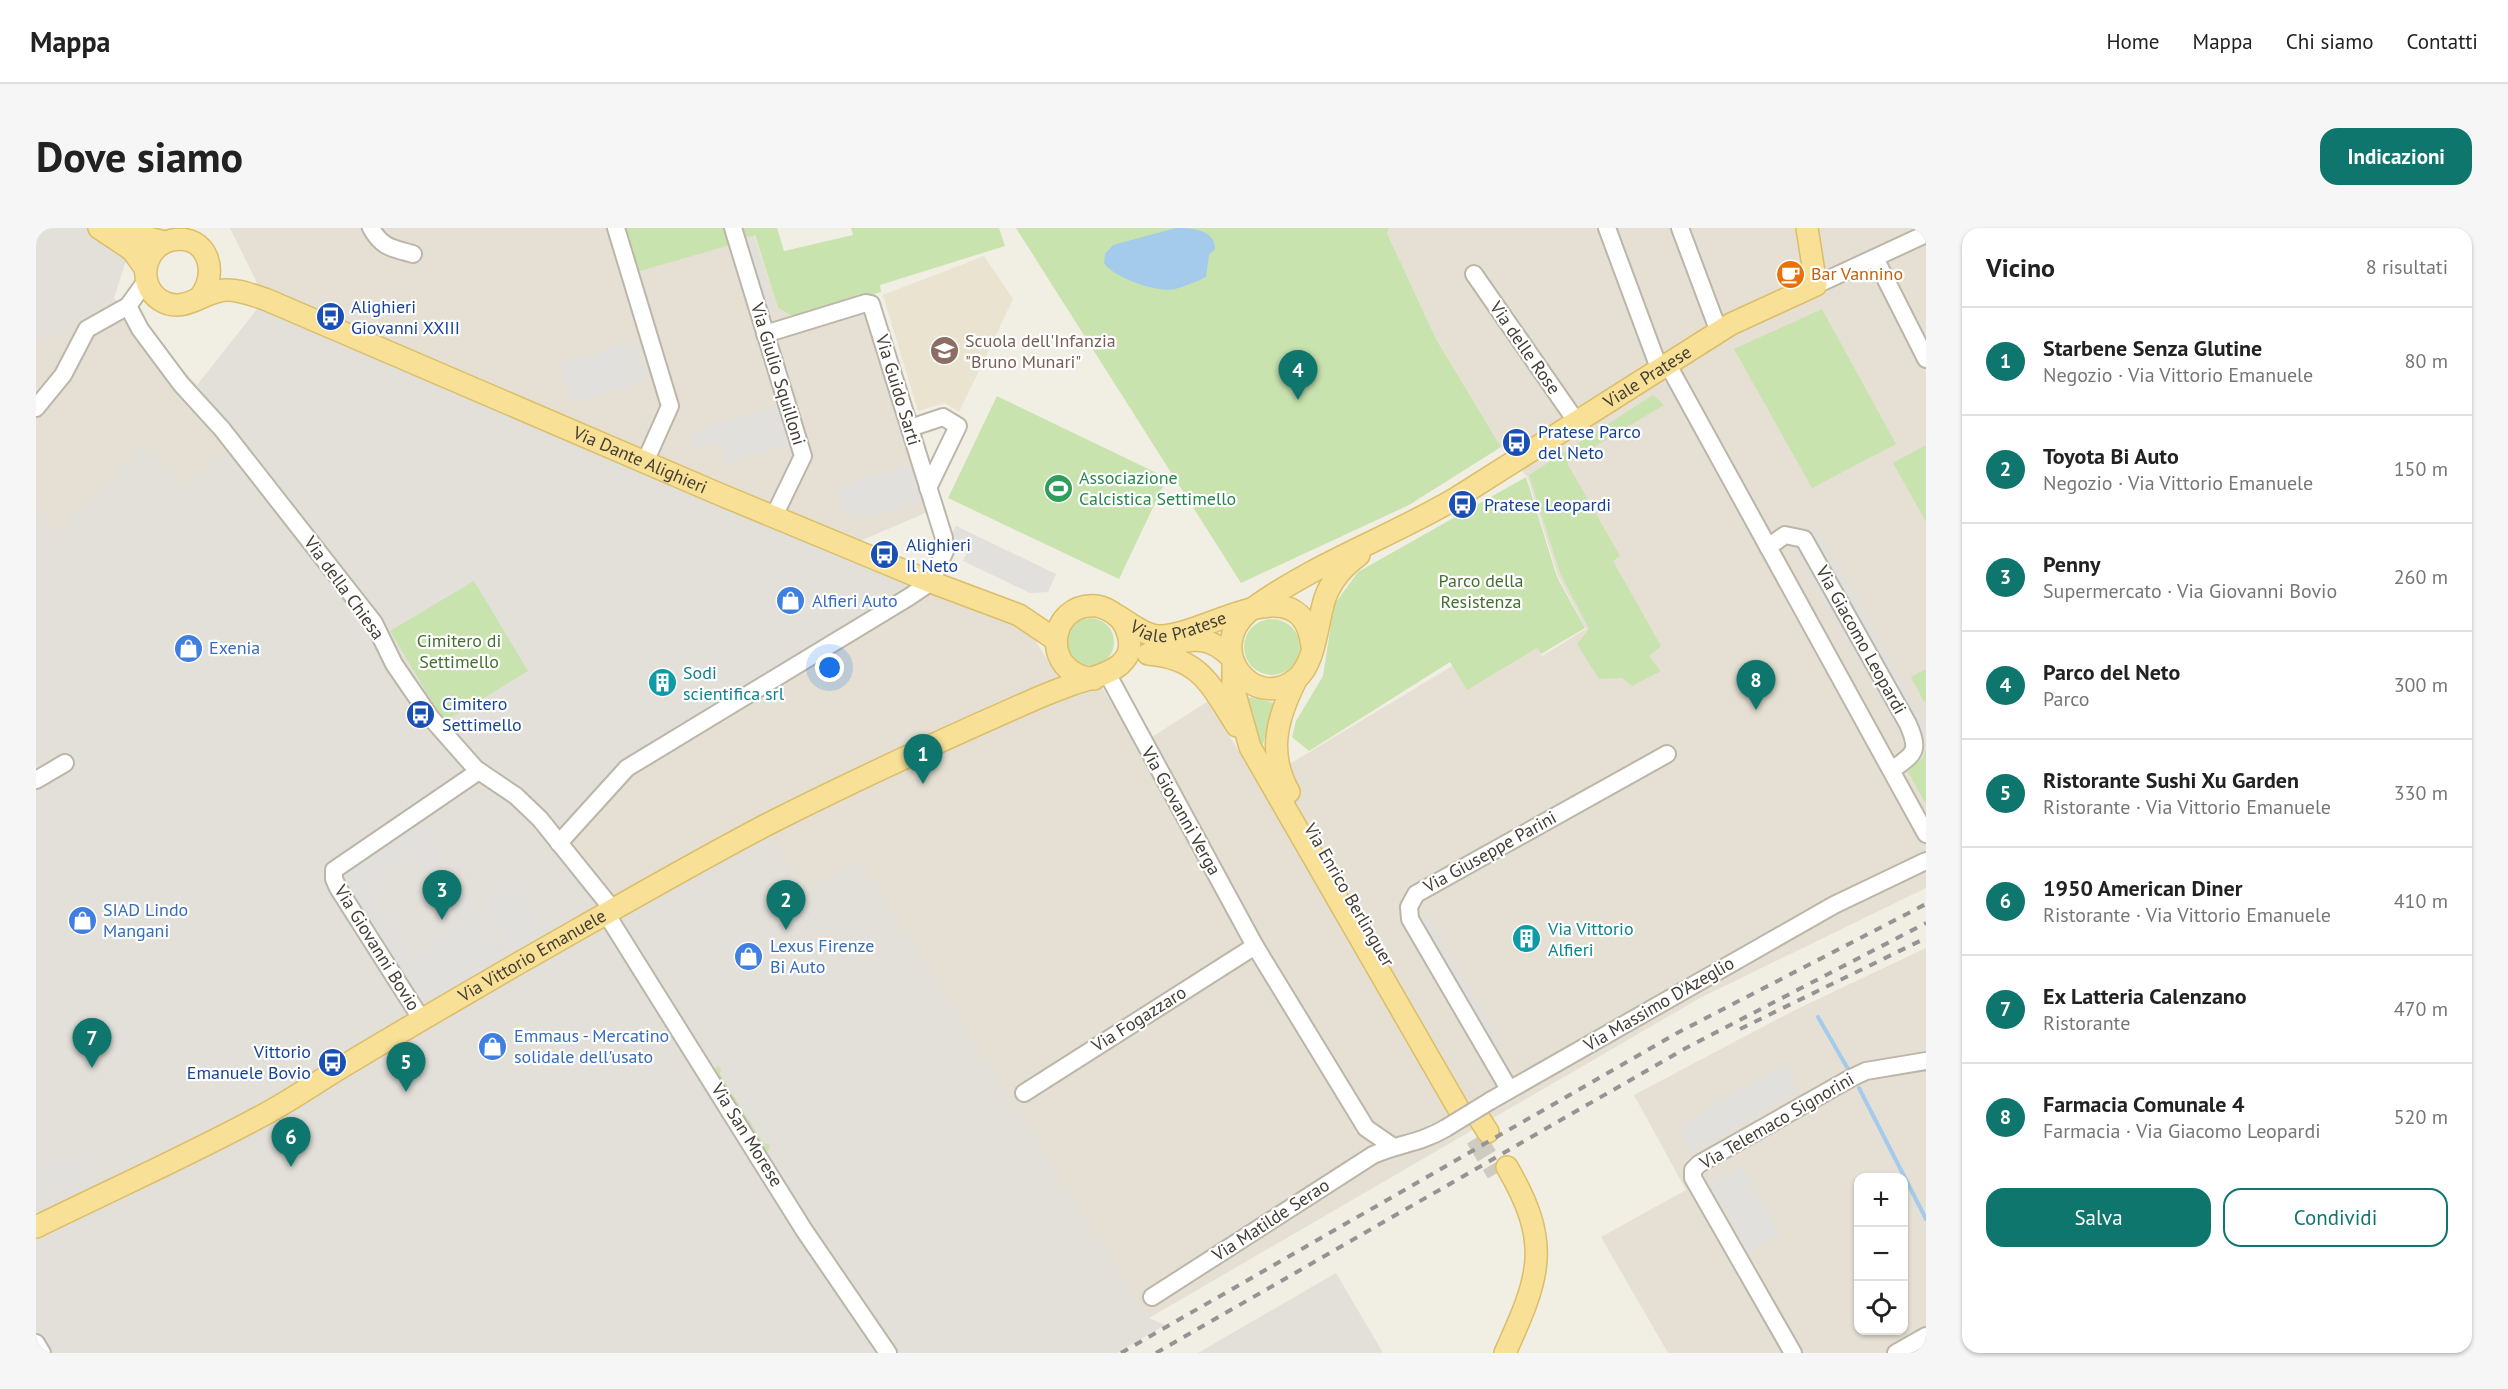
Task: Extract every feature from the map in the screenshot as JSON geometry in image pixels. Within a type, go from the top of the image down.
[{"type":"main road","name":"Via Dante Alighieri","points":[[99,228],[132,250],[146,274],[151,291],[168,304],[190,303],[214,292],[235,291],[265,299],[931,582],[1020,615],[1041,618],[1070,613]]},
{"type":"main road","points":[[1807,228],[1816,285]]},
{"type":"main road","points":[[122,229],[166,235],[197,244],[210,280],[199,298]]},
{"type":"main road","points":[[146,274],[152,253],[166,235]]},
{"type":"main road","name":"Via Dante Alighieri","points":[[197,244],[265,299]]},
{"type":"main road","name":"Viale Pratese","points":[[1232,660],[1232,631],[1251,610],[1306,574],[1379,540],[1458,497],[1663,365],[1748,315],[1816,285]]},
{"type":"main road","name":"Viale Pratese","points":[[1107,674],[1179,642],[1199,639],[1213,642],[1232,660],[1243,677],[1256,686],[1281,687],[1296,680],[1308,665],[1330,587],[1350,562],[1379,540]]},
{"type":"main road","name":"Viale Pratese","points":[[1111,611],[1146,633],[1170,636],[1273,605],[1293,611],[1307,626],[1312,646]]},
{"type":"main road","points":[[1057,649],[1072,673],[1107,674],[1125,659],[1128,638],[1120,618],[1111,611],[1095,606],[1070,613]]},
{"type":"main road","name":"Via Vittorio Emanuele","points":[[1035,699],[1049,684],[1062,621],[1070,613]]},
{"type":"main road","name":"Via Dante Alighieri","points":[[1020,615],[1057,649]]},
{"type":"main road","name":"Via Enrico Berlinguer","points":[[1148,654],[1177,658],[1204,676],[1250,747],[1475,1118]]},
{"type":"main road","name":"Via Enrico Berlinguer","points":[[1232,660],[1233,687],[1250,747]]},
{"type":"main road","name":"Via Vittorio Emanuele","points":[[36,1227],[236,1130],[422,1020],[785,816],[1035,699],[1107,674]]},
{"type":"main road","name":"Via Enrico Berlinguer","points":[[1296,680],[1276,726],[1275,753],[1280,774],[1475,1118]]},
{"type":"main road","points":[[1490,1353],[1515,1301],[1523,1270],[1521,1229],[1502,1170],[1532,1217],[1537,1257],[1529,1301],[1505,1353]]},
{"type":"street","points":[[371,228],[378,241],[385,246],[413,254]]},
{"type":"street","points":[[616,228],[670,406],[645,462]]},
{"type":"street","name":"Via Giulio Squilloni","points":[[733,228],[803,456],[774,516]]},
{"type":"street","name":"Via Giacomo Leopardi","points":[[1607,228],[1663,365],[1768,547],[1926,834]]},
{"type":"street","points":[[1680,228],[1719,332]]},
{"type":"street","name":"Viale Pratese","points":[[1816,285],[1926,234]]},
{"type":"street","points":[[1875,258],[1926,359]]},
{"type":"street","points":[[36,408],[63,375],[87,329],[128,306],[146,274]]},
{"type":"street","name":"Via delle Rose","points":[[1474,274],[1576,421]]},
{"type":"street","name":"Via Guido Sarti","points":[[765,334],[870,303],[946,546],[931,582]]},
{"type":"street","name":"Via della Chiesa","points":[[128,306],[140,329],[181,384],[228,437],[374,623],[394,664],[431,718],[479,771],[516,796],[540,819],[611,913]]},
{"type":"street","points":[[910,428],[943,417],[958,426],[928,488]]},
{"type":"street","name":"Via Giacomo Leopardi","points":[[1768,547],[1785,535],[1804,539],[1908,724],[1916,743],[1913,755],[1892,770]]},
{"type":"street","points":[[559,843],[627,768],[931,582]]},
{"type":"street","name":"Via Giovanni Verga","points":[[1107,674],[1255,946],[1366,1128],[1392,1146]]},
{"type":"street","name":"Via Giuseppe Parini","points":[[1509,1089],[1410,919],[1409,907],[1416,894],[1667,754]]},
{"type":"street","points":[[36,780],[66,763]]},
{"type":"street","name":"Via Giovanni Bovio","points":[[422,1020],[338,888],[334,879],[334,870],[479,771]]},
{"type":"street","name":"Via Massimo D'Azeglio","points":[[1392,1146],[1417,1143],[1446,1128],[1475,1118],[1509,1089],[1834,905],[1926,861]]},
{"type":"street","name":"Via San Morese","points":[[611,913],[804,1230],[888,1353]]},
{"type":"street","name":"Via Fogazzaro","points":[[1024,1093],[1255,946]]},
{"type":"street","name":"Via Telemaco Signorini","points":[[1792,1353],[1693,1178],[1693,1170],[1838,1084],[1866,1071],[1926,1061]]},
{"type":"street","name":"Via Matilde Serao","points":[[1152,1297],[1373,1155],[1392,1146]]},
{"type":"street","points":[[1896,1353],[1926,1336]]},
{"type":"street","points":[[36,1342],[42,1353]]},
{"type":"shaded area","points":[[36,228],[126,228],[135,232],[114,298],[61,335],[36,341]]},
{"type":"shaded area","points":[[230,228],[737,228],[754,234],[778,308],[796,318],[872,295],[937,508],[846,547],[265,299]]},
{"type":"shaded area","points":[[1389,228],[1926,228],[1926,888],[1700,998],[1149,1318],[860,859],[806,890],[614,911],[559,843],[627,768],[931,582],[1019,615],[1050,664],[1101,686],[1138,746],[1208,701],[1258,783],[1522,624],[1542,656],[1586,629],[1558,576],[1527,476],[1501,447],[1436,339],[1387,233]]},
{"type":"shaded area","points":[[753,238],[774,308],[762,312],[741,242]]},
{"type":"shaded area","name":"Scuola dell'Infanzia \"Bruno Munari\"","points":[[984,256],[1013,299],[959,412],[945,403],[918,411],[883,295]]},
{"type":"shaded area","points":[[114,298],[197,385],[238,441],[186,487],[145,443],[88,502],[54,532],[36,498],[36,341],[61,335]]},
{"type":"shaded area","points":[[265,299],[931,582],[627,768],[559,843],[614,911],[765,826],[806,889],[860,859],[1149,1318],[1165,1325],[1117,1353],[42,1353],[36,1342],[36,498],[54,532],[88,502],[145,442],[186,486],[238,441],[197,385]]},
{"type":"shaded area","points":[[634,341],[647,380],[580,401],[571,399],[561,365]]},
{"type":"shaded area","points":[[780,405],[792,443],[727,463],[720,442],[696,449],[690,432]]},
{"type":"shaded area","points":[[914,464],[926,500],[856,520],[854,513],[845,515],[837,487]]},
{"type":"shaded area","points":[[956,526],[1056,574],[1048,592],[1030,593],[963,561],[967,552],[951,535]]},
{"type":"shaded area","points":[[1818,530],[1926,725],[1926,748],[1923,758],[1916,762],[1790,543]]},
{"type":"shaded area","points":[[420,826],[505,957],[432,999],[414,995],[340,878]],"holes":[[[416,852],[463,924],[412,958],[365,886]]]},
{"type":"shaded area","points":[[516,883],[547,934],[519,950],[505,941],[482,904]]},
{"type":"shaded area","points":[[1427,914],[1499,1042],[1494,1052],[1416,921]]},
{"type":"shaded area","points":[[1926,948],[1926,1353],[1668,1353],[1601,1237],[1686,1190],[1634,1095],[1793,1011]]},
{"type":"shaded area","points":[[1783,1065],[1799,1090],[1693,1153],[1678,1126]]},
{"type":"shaded area","points":[[71,1154],[85,1168],[89,1177],[36,1203],[36,1173]]},
{"type":"shaded area","points":[[1741,1166],[1780,1234],[1748,1252],[1710,1184]]},
{"type":"shaded area","points":[[1336,1273],[1383,1353],[1198,1353]]},
{"type":"green space","points":[[620,228],[729,228],[734,244],[633,273]]},
{"type":"green space","points":[[737,228],[777,228],[784,251],[853,235],[851,228],[999,228],[1005,246],[880,285],[881,292],[796,318],[778,308],[755,235],[740,239]]},
{"type":"green space","points":[[1016,228],[1389,228],[1387,233],[1436,339],[1501,447],[1409,505],[1241,583]]},
{"type":"green space","points":[[1822,309],[1896,444],[1812,488],[1734,349]]},
{"type":"green space","points":[[1653,395],[1664,405],[1567,463],[1620,556],[1613,561],[1661,646],[1649,656],[1661,671],[1632,686],[1622,678],[1599,679],[1577,644],[1589,629],[1560,573],[1529,475]]},
{"type":"green space","name":"Associazione Calcistica Settimello","points":[[997,396],[1167,478],[1119,579],[948,498]]},
{"type":"green space","points":[[1926,445],[1926,520],[1925,520],[1893,463]]},
{"type":"green space","name":"Parco della Resistenza","points":[[1526,477],[1557,577],[1585,628],[1541,654],[1537,648],[1467,690],[1450,662],[1309,751],[1292,737],[1296,721],[1323,676],[1334,605],[1358,572]]},
{"type":"green space","name":"Cimitero di Settimello","points":[[474,581],[528,671],[444,722],[390,631]]},
{"type":"green space","points":[[1090,618],[1107,625],[1114,642],[1107,659],[1090,666],[1073,659],[1066,642],[1073,625]]},
{"type":"green space","points":[[1272,619],[1283,621],[1292,627],[1298,636],[1300,647],[1298,658],[1292,667],[1283,673],[1272,675],[1261,673],[1252,667],[1246,658],[1244,647],[1246,636],[1252,627],[1261,621]]},
{"type":"green space","points":[[1926,669],[1926,700],[1924,702],[1911,677]]},
{"type":"green space","points":[[1243,696],[1275,703],[1263,744],[1265,758]]},
{"type":"green space","points":[[1926,748],[1926,804],[1908,772],[1923,757]]},
{"type":"green space","points":[[717,1066],[721,1068],[720,1074],[763,1143],[770,1145],[768,1151],[763,1149],[714,1072]]},
{"type":"water","points":[[1176,228],[1201,231],[1211,237],[1215,249],[1209,255],[1206,277],[1175,289],[1158,289],[1126,279],[1109,269],[1104,263],[1105,254],[1113,245]]},
{"type":"waterway","points":[[1818,1017],[1848,1069]]},
{"type":"waterway","points":[[1859,1088],[1926,1219]]},
{"type":"tunnel","points":[[1476,1138],[1497,1173]]},
{"type":"railway","points":[[1121,1353],[1679,1032],[1926,904]]},
{"type":"railway","points":[[1156,1353],[1686,1048],[1926,923]]},
{"type":"railway","points":[[1740,1029],[1926,938]]},
{"type":"place","name":"Bar Vannino","points":[[1790,274]]},
{"type":"place","name":"Alighieri Giovanni XXIII","points":[[330,317]]},
{"type":"place","name":"Scuola dell'Infanzia \"Bruno Munari\"","points":[[944,351]]},
{"type":"place","name":"Parco del Neto","points":[[1298,400]]},
{"type":"place","name":"Pratese Parco del Neto","points":[[1517,442]]},
{"type":"place","name":"Associazione Calcistica Settimello","points":[[1058,488]]},
{"type":"place","name":"Pratese Leopardi","points":[[1463,505]]},
{"type":"place","name":"Alighieri Il Neto","points":[[885,555]]},
{"type":"place","name":"Alfieri Auto","points":[[791,601]]},
{"type":"place","name":"Exenia","points":[[188,648]]},
{"type":"place","name":"Sodi scientifica srl","points":[[662,683]]},
{"type":"place","name":"Farmacia Comunale 4","points":[[1756,710]]},
{"type":"place","name":"Cimitero Settimello","points":[[421,714]]},
{"type":"place","name":"Starbene Senza Glutine","points":[[923,784]]},
{"type":"place","name":"SIAD Lindo Mangani","points":[[82,920]]},
{"type":"place","name":"Penny","points":[[442,920]]},
{"type":"place","name":"Toyota Bi Auto","points":[[786,930]]},
{"type":"place","name":"Via Vittorio Alfieri","points":[[1527,939]]},
{"type":"place","name":"Lexus Firenze Bi Auto","points":[[749,956]]},
{"type":"place","name":"Emmaus - Mercatino solidale dell'usato","points":[[493,1046]]},
{"type":"place","name":"Vittorio Emanuele Bovio","points":[[332,1062]]},
{"type":"place","name":"Ex Latteria Calenzano","points":[[92,1068]]},
{"type":"place","name":"Ristorante Sushi Xu Garden","points":[[406,1092]]},
{"type":"place","name":"1950 American Diner","points":[[291,1167]]}]
